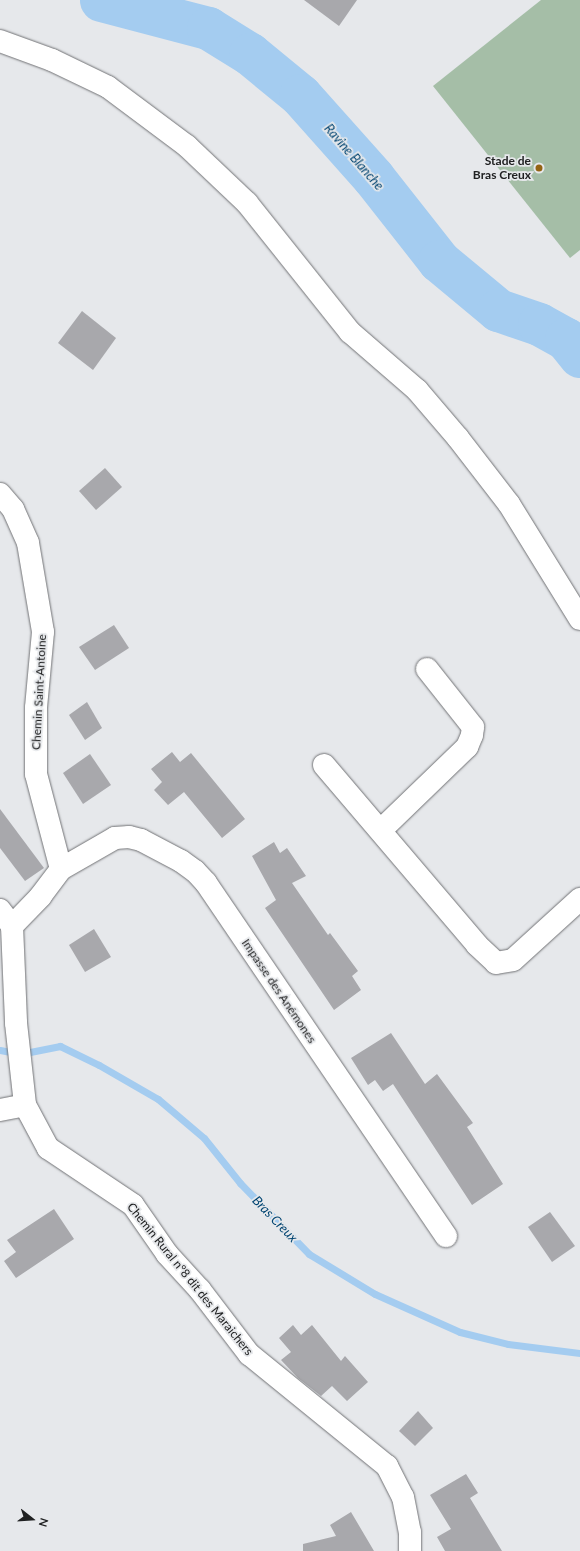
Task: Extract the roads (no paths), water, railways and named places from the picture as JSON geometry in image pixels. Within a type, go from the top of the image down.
[{"type":"street","points":[[0,41],[52,60],[108,87],[187,146],[247,203],[350,332],[417,390],[458,438],[509,504],[580,620]]},
{"type":"street","name":"Chemin Saint-Antoine","points":[[0,494],[13,509],[28,543],[43,632],[36,708],[36,774],[61,869]]},
{"type":"street","points":[[381,830],[467,747],[472,735],[473,727],[427,670]]},
{"type":"street","points":[[324,765],[381,830],[477,945],[496,964],[513,960],[580,899]]},
{"type":"street","name":"Impasse des Anémones","points":[[61,869],[115,838],[129,837],[148,844],[181,861],[195,871],[206,883],[446,1236]]},
{"type":"street","points":[[0,1110],[25,1105],[6,918],[41,896],[61,869]]},
{"type":"street","name":"Chemin Rural n°8 dit des Maraichers","points":[[25,1105],[48,1148],[133,1205],[167,1254],[200,1290],[250,1354],[387,1466],[403,1497],[410,1532],[410,1551]]},
{"type":"waterway","name":"Ravine Blanche","points":[[101,0],[208,28],[250,54],[300,95],[373,177],[439,261],[498,310],[539,324],[566,339],[580,356]]},
{"type":"waterway","name":"Bras Creux","points":[[0,1050],[20,1054],[60,1046],[99,1065],[158,1099],[204,1138],[240,1183],[309,1254],[375,1294],[460,1332],[508,1344],[580,1353]]},
{"type":"place","name":"Stade de Bras Creux","points":[[539,168]]}]
